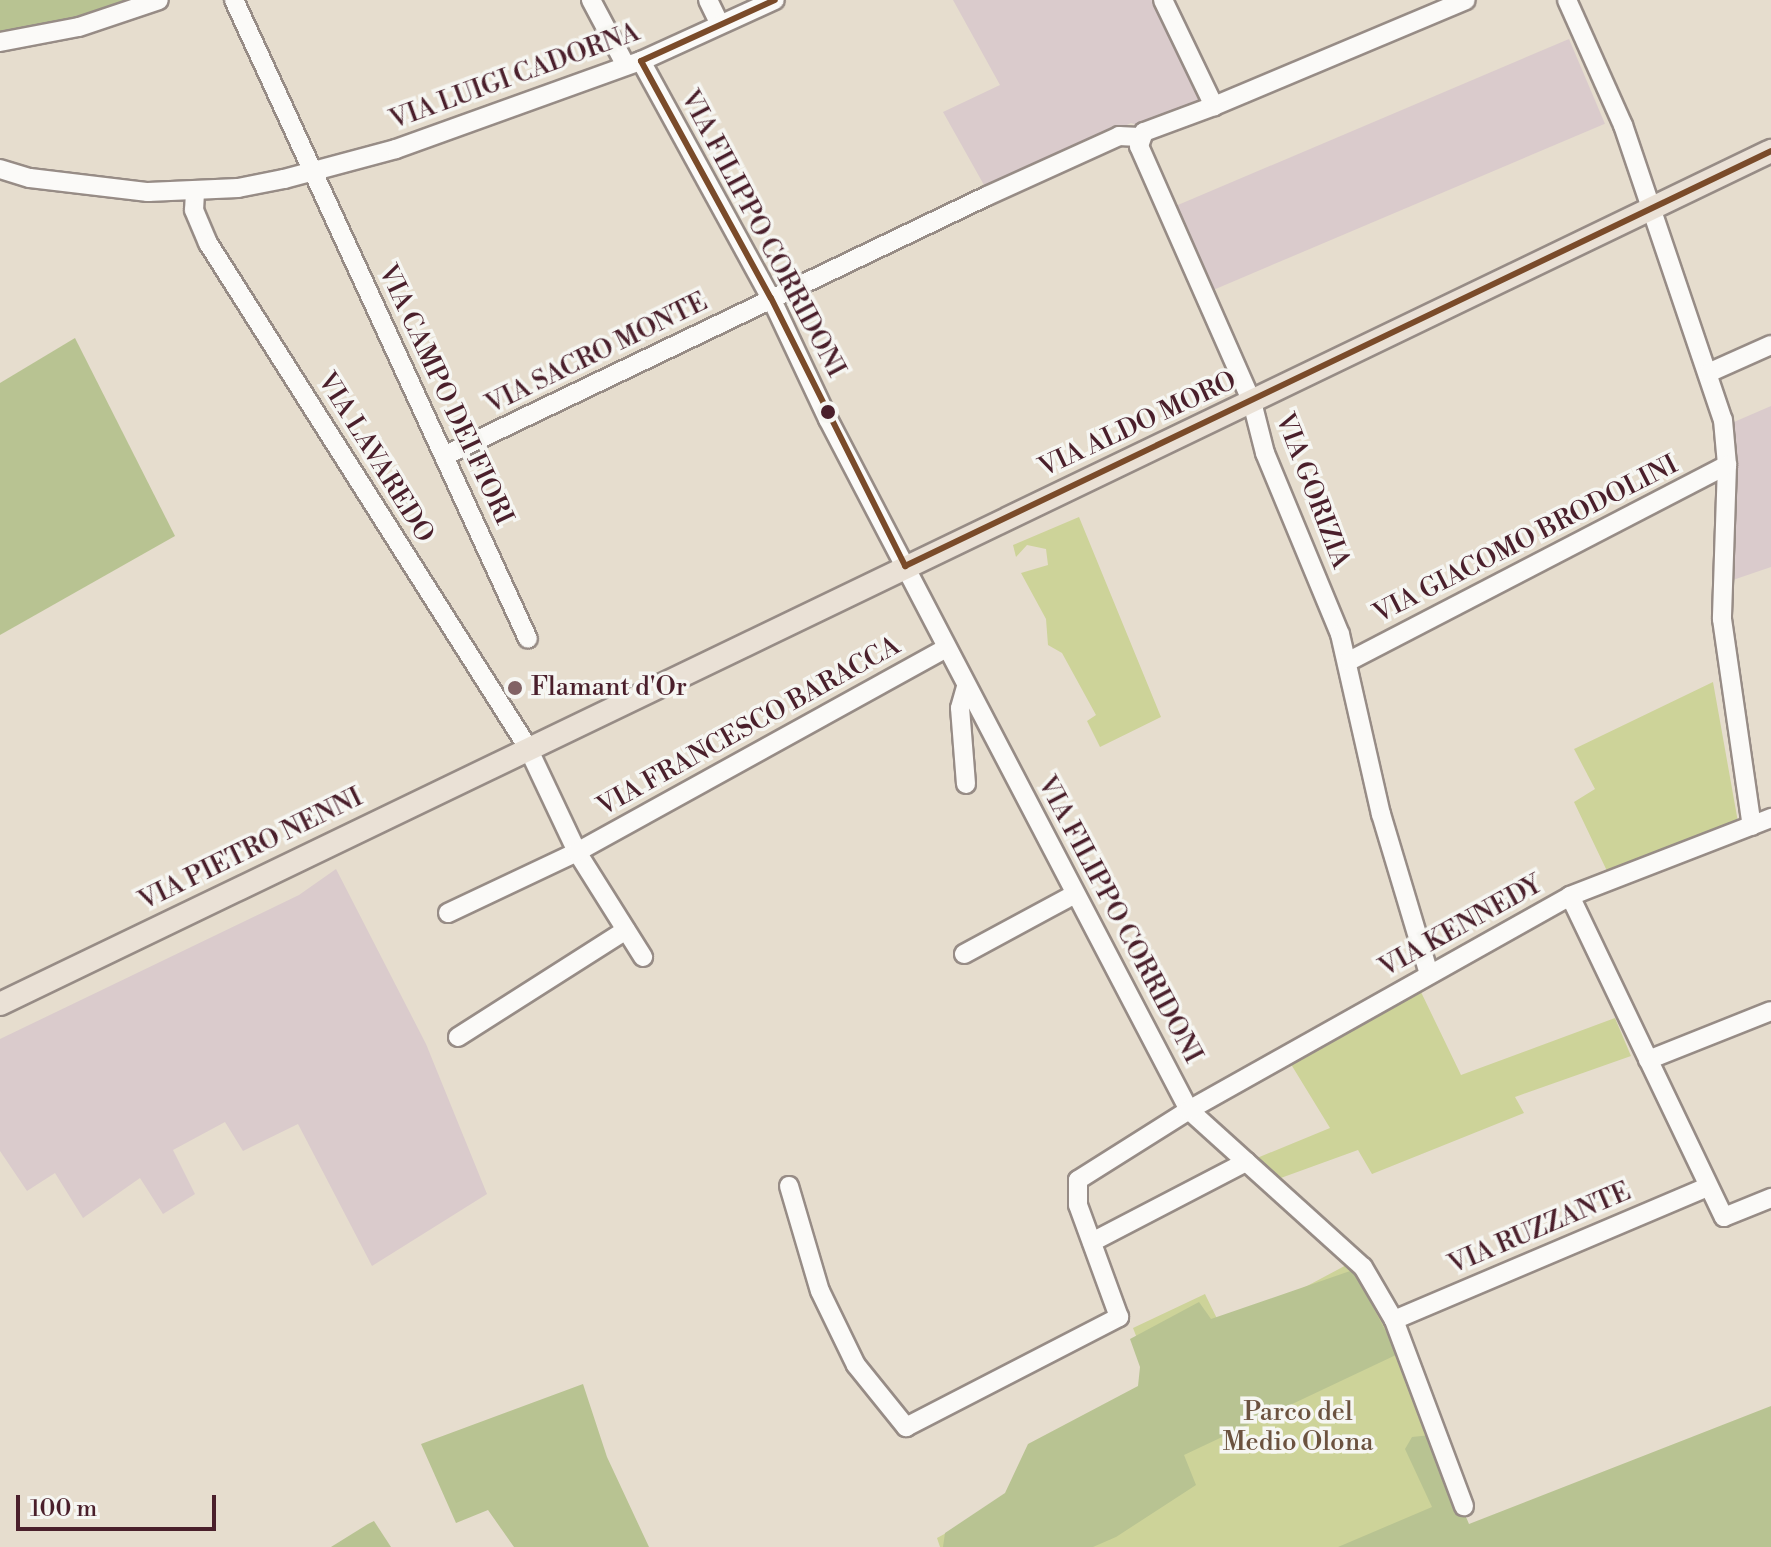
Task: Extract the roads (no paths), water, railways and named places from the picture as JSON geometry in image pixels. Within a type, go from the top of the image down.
[{"type":"main road","name":"VIA ALDO MORO","points":[[527,746],[1652,211],[1771,151]]},
{"type":"main road","name":"VIA PIETRO NENNI","points":[[0,1004],[527,746]]},
{"type":"street","points":[[0,42],[79,27],[159,0]]},
{"type":"street","name":"VIA CAMPO DEI FIORI","points":[[234,0],[528,639]]},
{"type":"street","name":"VIA FILIPPO CORRIDONI","points":[[591,0],[633,62],[771,298],[966,687],[1189,1110],[1363,1267],[1394,1320],[1464,1506]]},
{"type":"street","points":[[708,0],[719,23]]},
{"type":"street","name":"VIA LUIGI CADORNA","points":[[0,169],[97,188],[195,192],[314,173],[396,149],[633,62],[775,0]]},
{"type":"street","points":[[1163,0],[1214,106]]},
{"type":"street","points":[[1139,137],[1466,0]]},
{"type":"street","points":[[1567,0],[1623,125],[1723,420],[1727,465],[1722,619],[1752,826]]},
{"type":"street","name":"VIA SACRO MONTE","points":[[444,456],[987,196],[1119,136],[1139,137]]},
{"type":"street","name":"VIA GORIZIA","points":[[1139,137],[1252,402],[1265,453],[1349,661],[1381,814],[1429,974]]},
{"type":"street","name":"VIA LAVAREDO","points":[[195,192],[194,210],[208,243],[527,746],[577,852],[643,957]]},
{"type":"street","points":[[1708,373],[1771,345]]},
{"type":"street","name":"VIA GIACOMO BRODOLINI","points":[[1349,661],[1727,465]]},
{"type":"street","name":"VIA FRANCESCO BARACCA","points":[[448,913],[577,852],[946,648]]},
{"type":"street","points":[[966,687],[960,708],[966,784]]},
{"type":"street","name":"VIA KENNEDY","points":[[1092,1242],[1078,1205],[1078,1180],[1189,1110],[1570,896],[1771,818]]},
{"type":"street","points":[[964,954],[1075,894]]},
{"type":"street","points":[[1570,896],[1724,1217],[1771,1198]]},
{"type":"street","points":[[458,1037],[626,930]]},
{"type":"street","points":[[1648,1060],[1771,1011]]},
{"type":"street","points":[[789,1186],[820,1291],[856,1365],[906,1427],[1119,1317],[1092,1242],[1246,1162]]},
{"type":"street","name":"VIA RUZZANTE","points":[[1394,1320],[1707,1187]]},
{"type":"place","name":"Flamant d'Or","points":[[515,688]]},
{"type":"park label","name":"Parco del Medio Olona","points":[[1298,1428]]}]
